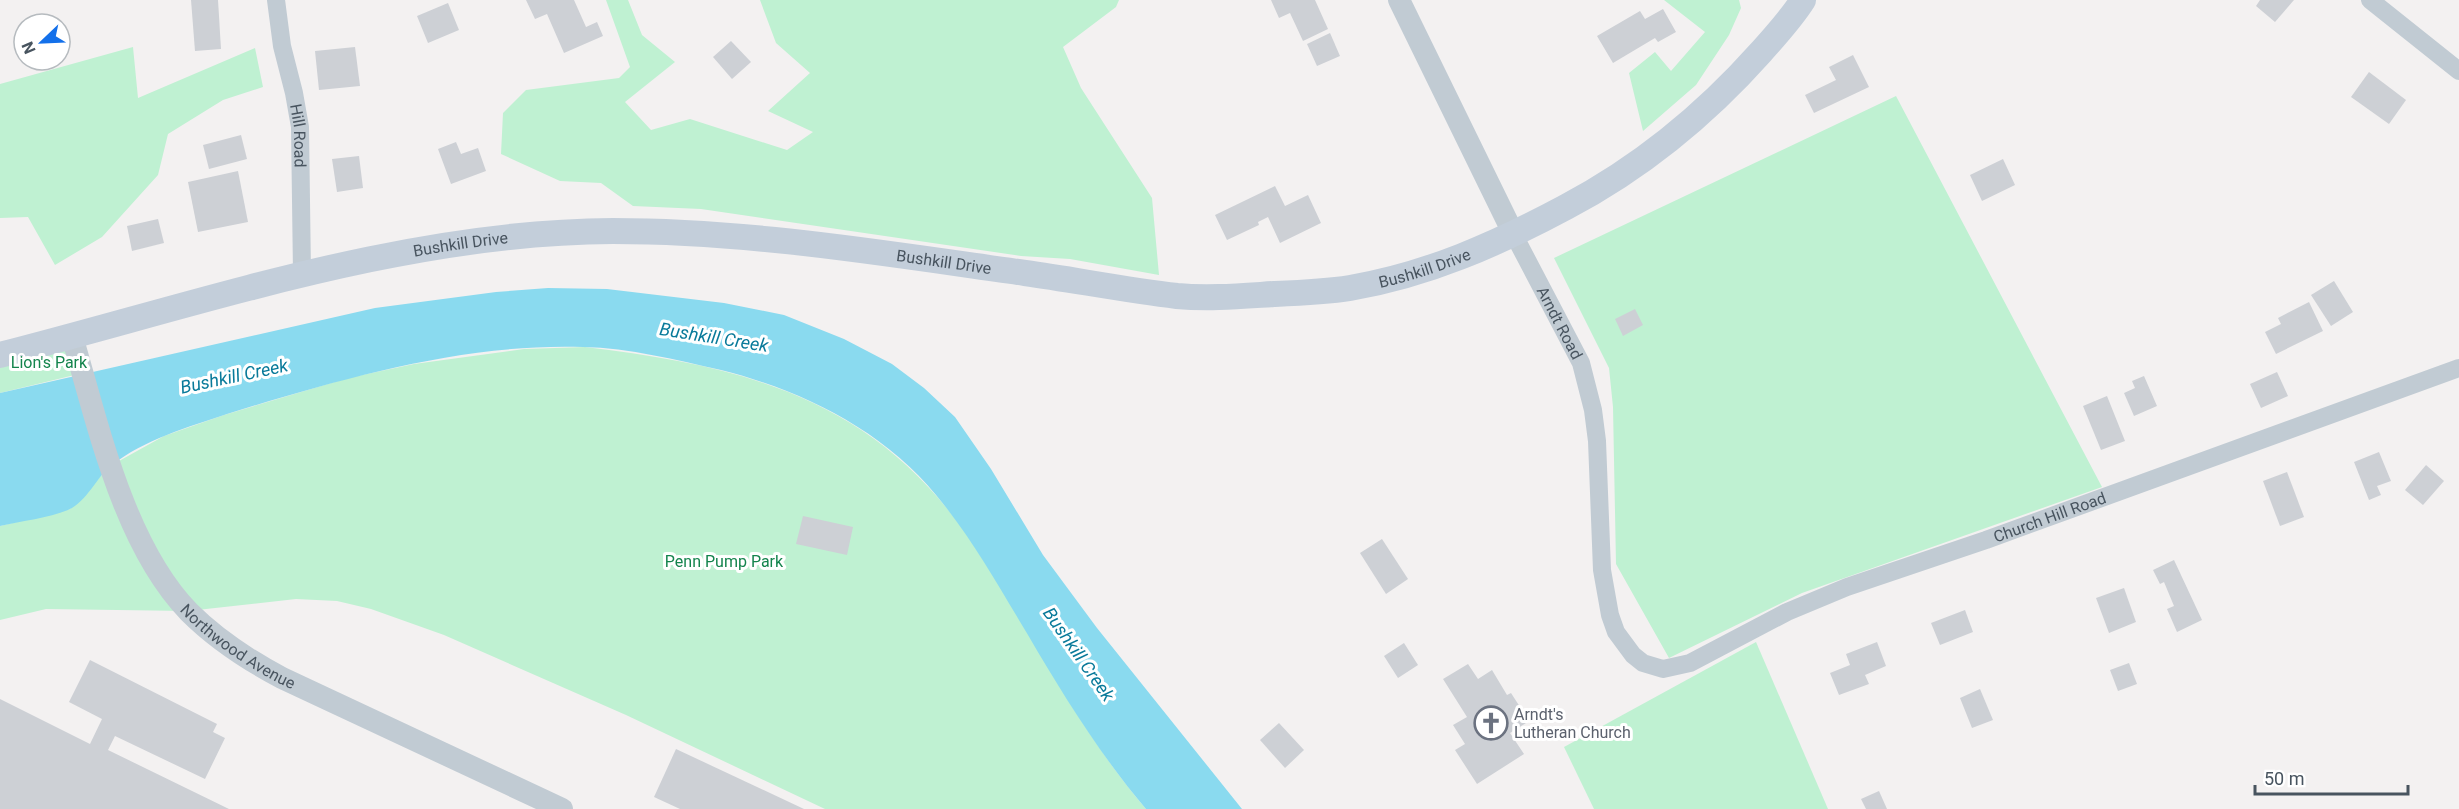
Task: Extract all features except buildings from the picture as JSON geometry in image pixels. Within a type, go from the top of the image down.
[{"type":"main road","name":"Bushkill Drive","points":[[0,355],[302,274],[480,242],[574,233],[705,233],[820,244],[1181,296],[1242,296],[1348,288],[1380,282],[1421,271],[1481,250],[1514,235],[1629,172],[1693,122],[1724,92],[1774,37],[1803,0]]},
{"type":"street","name":"Hill Road","points":[[276,0],[282,46],[300,127],[302,274]]},
{"type":"street","name":"Arndt Road","points":[[1399,0],[1514,235],[1581,363],[1597,441],[1601,561],[1605,598],[1616,632],[1633,655],[1643,663]]},
{"type":"street","points":[[2370,0],[2459,71]]},
{"type":"street","name":"Northwood Avenue","points":[[72,336],[118,488],[135,530],[156,570],[188,611],[224,643],[250,661],[562,809]]},
{"type":"street","name":"Church Hill Road","points":[[1643,663],[1663,669],[1690,663],[1787,612],[1847,587],[1986,540],[2459,368]]},
{"type":"green space","points":[[606,0],[628,0],[642,35],[675,62],[625,102],[651,130],[690,119],[787,150],[813,132],[768,111],[810,73],[776,43],[760,0],[1119,0],[1116,7],[1063,47],[1081,88],[1152,198],[1159,275],[1070,259],[1021,256],[701,209],[633,206],[601,183],[560,181],[501,154],[503,113],[526,90],[619,78],[630,67]]},
{"type":"green space","points":[[1664,0],[1739,0],[1741,8],[1729,35],[1696,85],[1643,131],[1629,73],[1655,52],[1671,71],[1705,32]]},
{"type":"green space","points":[[133,47],[138,98],[255,48],[263,87],[223,100],[168,134],[158,175],[102,237],[55,265],[28,217],[0,218],[0,84],[43,72],[72,72],[72,64]]},
{"type":"green space","points":[[1896,96],[2102,487],[1802,593],[1669,658],[1616,564],[1613,407],[1609,368],[1554,258]]},
{"type":"green space","name":"Lion's Park","points":[[72,336],[83,373],[0,393],[0,355]]},
{"type":"green space","name":"Penn Pump Park","points":[[585,347],[700,366],[753,380],[804,399],[851,423],[895,455],[936,495],[973,544],[1076,713],[1121,778],[1146,809],[825,809],[626,715],[444,635],[371,609],[337,601],[296,599],[188,611],[46,609],[0,620],[0,526],[70,509],[110,466],[164,436],[224,415],[348,378],[414,364],[524,349]]},
{"type":"green space","points":[[1756,642],[1828,809],[1594,809],[1564,747]]},
{"type":"water","name":"Bushkill Creek","points":[[548,288],[607,289],[724,303],[784,315],[844,339],[892,364],[924,388],[955,417],[991,469],[1043,555],[1097,628],[1242,809],[1146,809],[1083,725],[985,563],[936,495],[915,472],[866,432],[839,416],[781,389],[721,370],[635,352],[583,347],[538,347],[493,351],[402,366],[313,388],[167,435],[138,448],[112,465],[81,501],[68,510],[0,526],[0,393],[375,308],[496,292]]},
{"type":"place","name":"Arndt's Lutheran Church","points":[[1491,723]]}]
